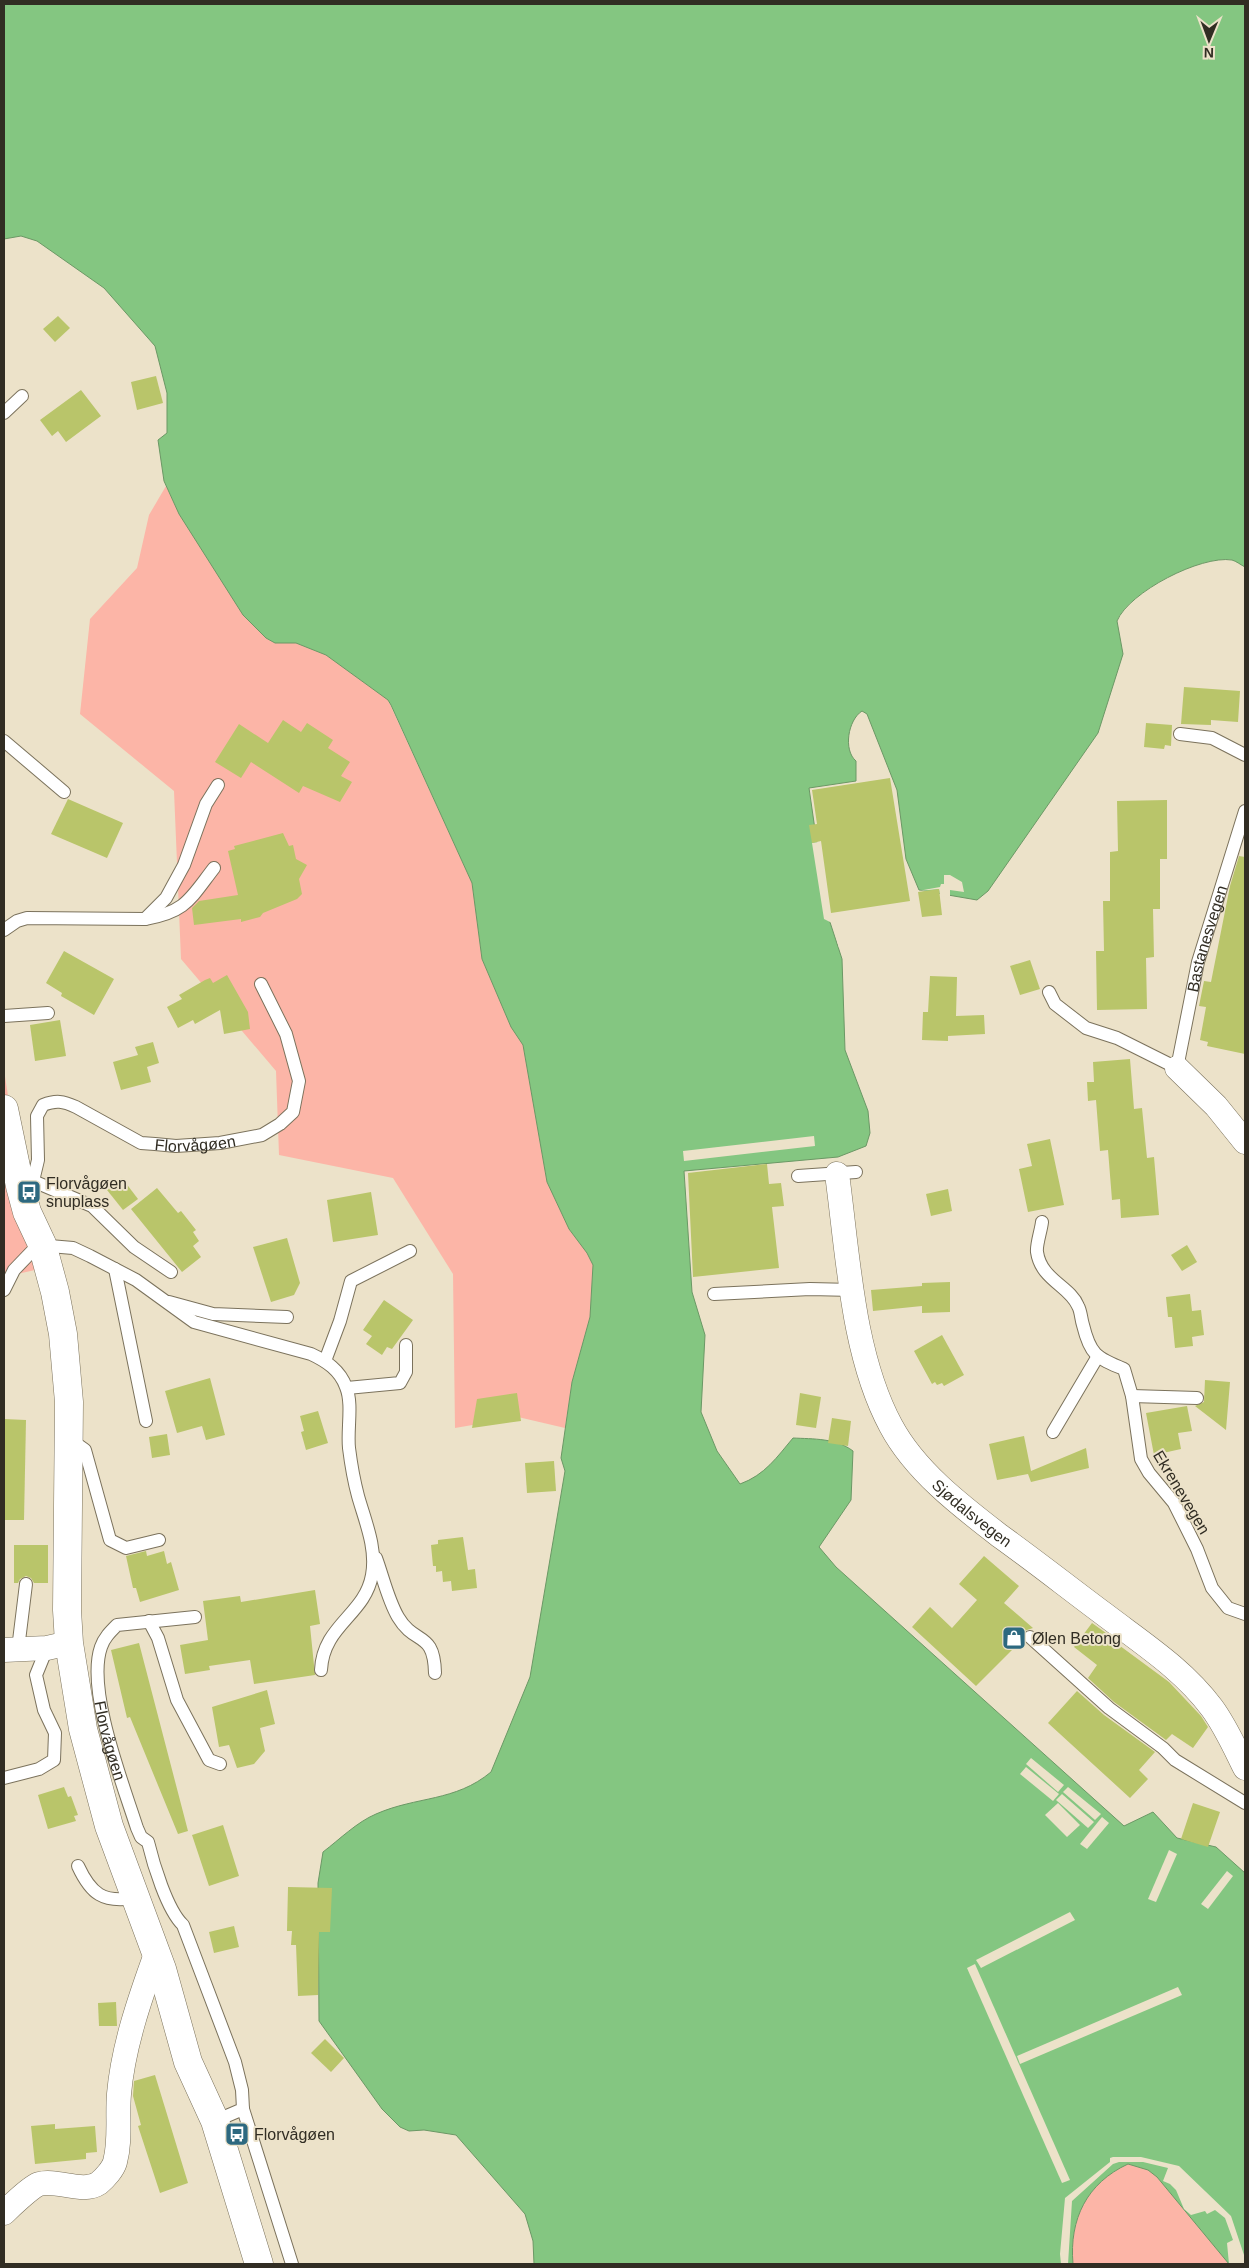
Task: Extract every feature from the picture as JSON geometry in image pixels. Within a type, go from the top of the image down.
[{"type":"main road","name":"Florvågøen","points":[[5,1113],[26,1183],[27,1212],[42,1244],[55,1292],[62,1334],[69,1402],[58,1646],[109,1826],[156,1954],[188,2062],[215,2121],[259,2264]]},
{"type":"street","points":[[1177,1068],[1216,1106],[1245,1142]]},
{"type":"street","name":"Sjødalsvegen","points":[[847,1173],[853,1290],[858,1326],[872,1381],[891,1427],[923,1468],[967,1511],[1178,1670],[1212,1708],[1227,1730],[1245,1768]]},
{"type":"street","points":[[11,1649],[58,1646]]},
{"type":"street","points":[[4,2213],[38,2185],[61,2183],[90,2186],[98,2183],[114,2164],[118,2144],[119,2094],[122,2072],[137,2012],[156,1954]]},
{"type":"lane","points":[[4,412],[22,396]]},
{"type":"lane","points":[[1180,734],[1212,738],[1245,755]]},
{"type":"lane","points":[[4,742],[64,792]]},
{"type":"lane","points":[[145,919],[166,898],[184,865],[206,804],[218,785]]},
{"type":"lane","name":"Bastanesvegen","points":[[1177,1068],[1198,962],[1245,811]]},
{"type":"lane","points":[[4,930],[17,921],[27,918],[145,919],[175,912],[190,899],[214,868]]},
{"type":"lane","name":"Florvågøen","points":[[26,1183],[38,1160],[37,1116],[43,1105],[54,1101],[65,1102],[76,1107],[141,1143],[176,1146],[220,1143],[262,1135],[280,1124],[293,1112],[299,1082],[286,1034],[261,984]]},
{"type":"lane","points":[[1049,992],[1055,1004],[1086,1028],[1117,1038],[1177,1068]]},
{"type":"lane","points":[[4,1016],[48,1013]]},
{"type":"lane","points":[[798,1176],[847,1173]]},
{"type":"lane","points":[[26,1183],[76,1198],[92,1206],[134,1246],[171,1272]]},
{"type":"lane","points":[[1042,1222],[1037,1253],[1050,1279],[1078,1305],[1087,1342],[1092,1352],[1098,1356],[1053,1432]]},
{"type":"lane","points":[[4,1290],[14,1270],[38,1244],[72,1248],[136,1280],[194,1322],[311,1354],[325,1361],[340,1375],[347,1388],[349,1447],[358,1495],[373,1551],[398,1617],[405,1626],[431,1646],[434,1653],[435,1673]]},
{"type":"lane","points":[[325,1361],[340,1321],[351,1281],[410,1251]]},
{"type":"lane","points":[[115,1269],[146,1421]]},
{"type":"lane","points":[[714,1294],[810,1289],[853,1290]]},
{"type":"lane","points":[[164,1302],[179,1304],[213,1314],[287,1317]]},
{"type":"lane","points":[[347,1388],[400,1383],[406,1372],[406,1346]]},
{"type":"lane","name":"Ekrenevegen","points":[[1098,1356],[1124,1368],[1132,1396],[1141,1459],[1149,1473],[1174,1503],[1197,1549],[1212,1588],[1228,1608],[1245,1614]]},
{"type":"lane","points":[[1132,1396],[1197,1398]]},
{"type":"lane","points":[[68,1444],[78,1445],[85,1450],[110,1540],[126,1548],[159,1540]]},
{"type":"lane","points":[[321,1670],[322,1654],[330,1636],[356,1609],[368,1587],[372,1575],[373,1551]]},
{"type":"lane","points":[[11,1649],[26,1584]]},
{"type":"lane","name":"Florvågøen","points":[[195,1617],[117,1625],[102,1645],[98,1657],[98,1677],[106,1729],[137,1828],[141,1837],[148,1842],[154,1864],[174,1912],[183,1925],[196,1963],[220,2017],[242,2090],[242,2109],[292,2264]]},
{"type":"lane","points":[[149,1621],[158,1638],[177,1700],[209,1760],[214,1764],[220,1764]]},
{"type":"lane","points":[[1030,1637],[1079,1683],[1163,1748],[1175,1760],[1245,1803]]},
{"type":"lane","points":[[4,1778],[39,1769],[54,1760],[55,1733],[44,1710],[36,1675],[58,1646]]},
{"type":"lane","points":[[78,1866],[92,1890],[105,1898],[119,1900],[134,1898]]},
{"type":"lane","points":[[215,2121],[242,2109]]},
{"type":"shaded area","points":[[4,4],[1245,4],[1245,567],[1232,560],[1219,560],[1185,569],[1150,588],[1124,610],[1117,621],[1123,654],[1098,733],[988,891],[977,900],[919,890],[906,859],[897,790],[867,714],[862,711],[857,715],[853,721],[848,743],[849,750],[856,761],[856,781],[809,788],[827,913],[842,959],[845,1050],[868,1111],[870,1133],[866,1146],[838,1157],[684,1171],[692,1292],[705,1335],[701,1412],[717,1451],[740,1484],[757,1476],[764,1470],[776,1459],[793,1438],[832,1441],[853,1451],[851,1500],[819,1547],[836,1567],[1124,1826],[1153,1812],[1177,1838],[1216,1847],[1245,1873],[1245,2264],[1229,2264],[1157,2177],[1148,2170],[1128,2164],[1102,2181],[1084,2204],[1074,2232],[1073,2264],[534,2264],[533,2241],[525,2214],[456,2135],[424,2130],[409,2131],[400,2127],[382,2109],[319,2021],[318,1883],[323,1852],[369,1817],[391,1808],[464,1789],[491,1772],[530,1677],[565,1471],[561,1458],[572,1382],[590,1317],[593,1265],[587,1253],[569,1229],[547,1182],[523,1045],[511,1027],[482,959],[472,883],[391,705],[388,700],[326,655],[296,643],[275,643],[266,638],[243,615],[179,514],[164,481],[158,440],[167,433],[167,393],[155,346],[104,288],[37,241],[21,236],[4,239]]},
{"type":"shaded area","points":[[166,486],[179,514],[243,614],[266,638],[275,643],[296,643],[326,655],[388,700],[472,883],[482,959],[511,1027],[523,1045],[547,1182],[569,1229],[587,1253],[593,1265],[590,1317],[572,1382],[565,1428],[518,1417],[455,1428],[453,1274],[393,1178],[279,1155],[276,1071],[181,959],[174,791],[80,714],[90,619],[137,568],[149,515]]},
{"type":"shaded area","points":[[4,1070],[35,1270],[4,1277]]},
{"type":"shaded area","points":[[1128,2164],[1148,2170],[1157,2177],[1229,2264],[1073,2264],[1074,2232],[1084,2204],[1102,2181]]},
{"type":"pier","points":[[818,842],[829,912],[841,947],[839,948],[832,923],[824,919],[812,843]]},
{"type":"pier","points":[[944,875],[950,875],[962,882],[964,892],[950,890],[950,898],[940,896],[939,889],[918,891],[940,887],[941,884],[944,884]]},
{"type":"pier","points":[[814,1136],[815,1146],[684,1161],[683,1151]]},
{"type":"pier","points":[[1031,1758],[1064,1785],[1058,1792],[1026,1764]]},
{"type":"pier","points":[[1026,1767],[1059,1794],[1053,1801],[1020,1774]]},
{"type":"pier","points":[[1068,1787],[1101,1814],[1095,1820],[1063,1792]]},
{"type":"pier","points":[[1062,1794],[1094,1822],[1088,1828],[1056,1800]]},
{"type":"pier","points":[[1058,1803],[1080,1825],[1067,1837],[1045,1815]]},
{"type":"pier","points":[[1102,1817],[1109,1823],[1087,1849],[1080,1844]]},
{"type":"pier","points":[[1169,1850],[1177,1854],[1156,1902],[1148,1899]]},
{"type":"pier","points":[[1227,1871],[1233,1876],[1208,1909],[1201,1904]]},
{"type":"pier","points":[[1070,1912],[1075,1920],[981,1968],[976,1960]]},
{"type":"pier","points":[[975,1964],[1070,2180],[1062,2183],[967,1968]]},
{"type":"pier","points":[[1178,1987],[1182,1995],[1020,2064],[1017,2056]]},
{"type":"pier","points":[[1141,2157],[1179,2166],[1231,2216],[1245,2258],[1245,2264],[1229,2264],[1227,2243],[1233,2240],[1225,2218],[1215,2210],[1207,2214],[1205,2211],[1191,2215],[1184,2209],[1176,2190],[1170,2184],[1163,2181],[1168,2168],[1143,2162],[1119,2162],[1113,2164],[1072,2201],[1068,2264],[1061,2264],[1060,2254],[1065,2198],[1110,2162],[1110,2158]]},
{"type":"building","points":[[58,316],[70,328],[55,342],[43,329]]},
{"type":"building","points":[[156,376],[163,403],[137,410],[131,382]]},
{"type":"building","points":[[81,390],[101,416],[66,442],[58,431],[52,436],[40,420]]},
{"type":"building","points":[[1184,687],[1240,691],[1238,722],[1211,720],[1211,725],[1181,724]]},
{"type":"building","points":[[283,720],[301,732],[307,723],[333,740],[328,748],[350,762],[341,776],[352,782],[340,802],[303,786],[299,793],[251,762],[241,778],[215,762],[239,724],[268,743]]},
{"type":"building","points":[[1146,723],[1172,725],[1171,746],[1165,745],[1164,749],[1144,747]]},
{"type":"building","points":[[890,778],[910,901],[831,913],[821,841],[812,843],[809,825],[817,824],[812,790]]},
{"type":"building","points":[[68,799],[123,823],[107,858],[51,834]]},
{"type":"building","points":[[1167,800],[1167,859],[1160,859],[1160,909],[1153,909],[1154,957],[1146,958],[1147,1009],[1097,1010],[1096,951],[1104,951],[1103,901],[1110,901],[1110,852],[1118,851],[1117,801]]},
{"type":"building","points":[[283,833],[289,846],[293,845],[296,859],[307,865],[299,879],[302,894],[297,899],[263,913],[260,917],[241,922],[241,919],[194,925],[192,908],[199,901],[238,895],[228,851],[235,849],[234,846]]},
{"type":"building","points":[[1239,856],[1245,857],[1245,1054],[1207,1046],[1208,1042],[1200,1040],[1206,1007],[1199,1006],[1204,981],[1211,982],[1230,886]]},
{"type":"building","points":[[939,889],[942,915],[922,917],[918,892]]},
{"type":"building","points":[[64,951],[114,979],[94,1015],[61,996],[62,993],[46,983]]},
{"type":"building","points":[[1030,960],[1040,989],[1020,995],[1010,966]]},
{"type":"building","points":[[227,975],[248,1012],[250,1029],[224,1034],[220,1010],[195,1024],[193,1020],[178,1028],[167,1007],[182,999],[179,995],[205,980],[210,978],[213,983]]},
{"type":"building","points":[[930,976],[957,977],[956,1016],[984,1015],[985,1034],[948,1036],[948,1041],[922,1040],[923,1012],[928,1012]]},
{"type":"building","points":[[60,1020],[66,1056],[35,1061],[30,1025]]},
{"type":"building","points":[[153,1042],[159,1063],[147,1067],[151,1082],[121,1090],[113,1062],[138,1055],[135,1047]]},
{"type":"building","points":[[1130,1059],[1134,1109],[1142,1108],[1147,1158],[1154,1157],[1159,1215],[1121,1218],[1120,1199],[1112,1200],[1108,1150],[1100,1151],[1096,1100],[1088,1101],[1087,1082],[1094,1082],[1093,1062]]},
{"type":"building","points":[[1050,1139],[1064,1205],[1028,1212],[1019,1169],[1032,1166],[1027,1144]]},
{"type":"building","points":[[767,1164],[769,1184],[781,1183],[784,1206],[772,1207],[779,1268],[693,1277],[688,1173]]},
{"type":"building","points":[[122,1178],[138,1199],[123,1210],[107,1190]]},
{"type":"building","points":[[157,1188],[178,1213],[181,1211],[196,1230],[193,1232],[199,1241],[193,1246],[201,1257],[182,1272],[131,1209]]},
{"type":"building","points":[[948,1189],[952,1211],[931,1216],[926,1194]]},
{"type":"building","points":[[371,1192],[378,1235],[333,1242],[327,1200]]},
{"type":"building","points":[[287,1238],[300,1283],[294,1295],[271,1302],[253,1247]]},
{"type":"building","points":[[1187,1245],[1197,1262],[1182,1271],[1171,1255]]},
{"type":"building","points":[[950,1282],[950,1312],[922,1313],[922,1306],[873,1311],[871,1290],[922,1286],[922,1283]]},
{"type":"building","points":[[1190,1294],[1192,1311],[1201,1310],[1204,1335],[1192,1337],[1193,1346],[1175,1348],[1172,1317],[1168,1317],[1166,1297]]},
{"type":"building","points":[[384,1300],[413,1320],[392,1349],[387,1347],[382,1355],[366,1344],[372,1336],[363,1330]]},
{"type":"building","points":[[942,1335],[964,1375],[944,1386],[942,1383],[937,1385],[935,1382],[932,1384],[914,1351]]},
{"type":"building","points":[[210,1378],[225,1435],[206,1440],[202,1426],[177,1433],[165,1391]]},
{"type":"building","points":[[1205,1380],[1230,1382],[1226,1430],[1195,1406],[1204,1402]]},
{"type":"building","points":[[517,1393],[521,1421],[472,1428],[477,1399]]},
{"type":"building","points":[[800,1393],[821,1397],[816,1428],[796,1425]]},
{"type":"building","points":[[1187,1406],[1192,1431],[1178,1433],[1181,1449],[1154,1455],[1146,1413]]},
{"type":"building","points":[[318,1411],[328,1443],[306,1450],[301,1432],[304,1431],[300,1416]]},
{"type":"building","points":[[832,1418],[851,1421],[848,1446],[828,1443]]},
{"type":"building","points":[[4,1419],[26,1420],[24,1520],[4,1520]]},
{"type":"building","points":[[167,1434],[170,1455],[152,1458],[149,1437]]},
{"type":"building","points":[[1024,1436],[1031,1471],[1086,1448],[1089,1468],[1031,1482],[1028,1474],[997,1480],[989,1444]]},
{"type":"building","points":[[554,1461],[556,1491],[527,1493],[525,1463]]},
{"type":"building","points":[[463,1537],[468,1570],[475,1569],[477,1588],[452,1591],[451,1581],[443,1582],[442,1571],[436,1572],[436,1566],[433,1566],[431,1545],[438,1544],[438,1540]]},
{"type":"building","points":[[14,1545],[48,1545],[48,1583],[34,1583],[31,1578],[26,1576],[20,1579],[18,1583],[14,1583]]},
{"type":"building","points":[[146,1551],[147,1556],[164,1551],[167,1564],[171,1562],[179,1590],[140,1602],[136,1588],[133,1588],[126,1556]]},
{"type":"building","points":[[984,1556],[1019,1586],[1004,1603],[1033,1628],[1024,1631],[1022,1640],[976,1686],[912,1627],[930,1607],[952,1628],[977,1600],[959,1584]]},
{"type":"building","points":[[315,1590],[320,1624],[310,1626],[315,1675],[254,1684],[250,1660],[209,1666],[210,1670],[185,1674],[180,1645],[208,1640],[203,1601],[240,1596],[241,1602]]},
{"type":"building","points":[[1092,1623],[1169,1682],[1201,1716],[1208,1727],[1193,1748],[1172,1734],[1166,1740],[1114,1702],[1088,1678],[1097,1665],[1074,1647]]},
{"type":"building","points":[[139,1643],[188,1831],[178,1834],[130,1717],[127,1718],[111,1650]]},
{"type":"building","points":[[267,1690],[275,1724],[260,1728],[265,1751],[254,1764],[237,1768],[229,1745],[219,1747],[212,1707]]},
{"type":"building","points":[[1077,1691],[1104,1715],[1155,1752],[1139,1770],[1148,1779],[1130,1798],[1048,1723]]},
{"type":"building","points":[[64,1787],[68,1797],[71,1796],[78,1815],[74,1816],[76,1821],[48,1829],[38,1795]]},
{"type":"building","points":[[1193,1803],[1220,1812],[1208,1847],[1181,1839]]},
{"type":"building","points":[[223,1825],[239,1876],[209,1886],[192,1835]]},
{"type":"building","points":[[288,1887],[332,1888],[330,1932],[319,1932],[318,1995],[298,1996],[296,1945],[291,1945],[292,1931],[287,1931]]},
{"type":"building","points":[[234,1926],[239,1947],[214,1953],[209,1932]]},
{"type":"building","points":[[116,2002],[117,2026],[99,2026],[98,2003]]},
{"type":"building","points":[[325,2039],[344,2058],[331,2072],[311,2053]]},
{"type":"building","points":[[155,2075],[188,2183],[160,2193],[138,2126],[141,2125],[133,2096],[134,2081]]},
{"type":"building","points":[[55,2124],[55,2129],[95,2126],[97,2152],[86,2153],[86,2159],[35,2164],[31,2126]]},
{"type":"place","name":"Florvågøen snuplass","points":[[29,1192]]},
{"type":"place","name":"Ølen Betong","points":[[1014,1638]]},
{"type":"place","name":"Florvågøen","points":[[237,2134]]}]
